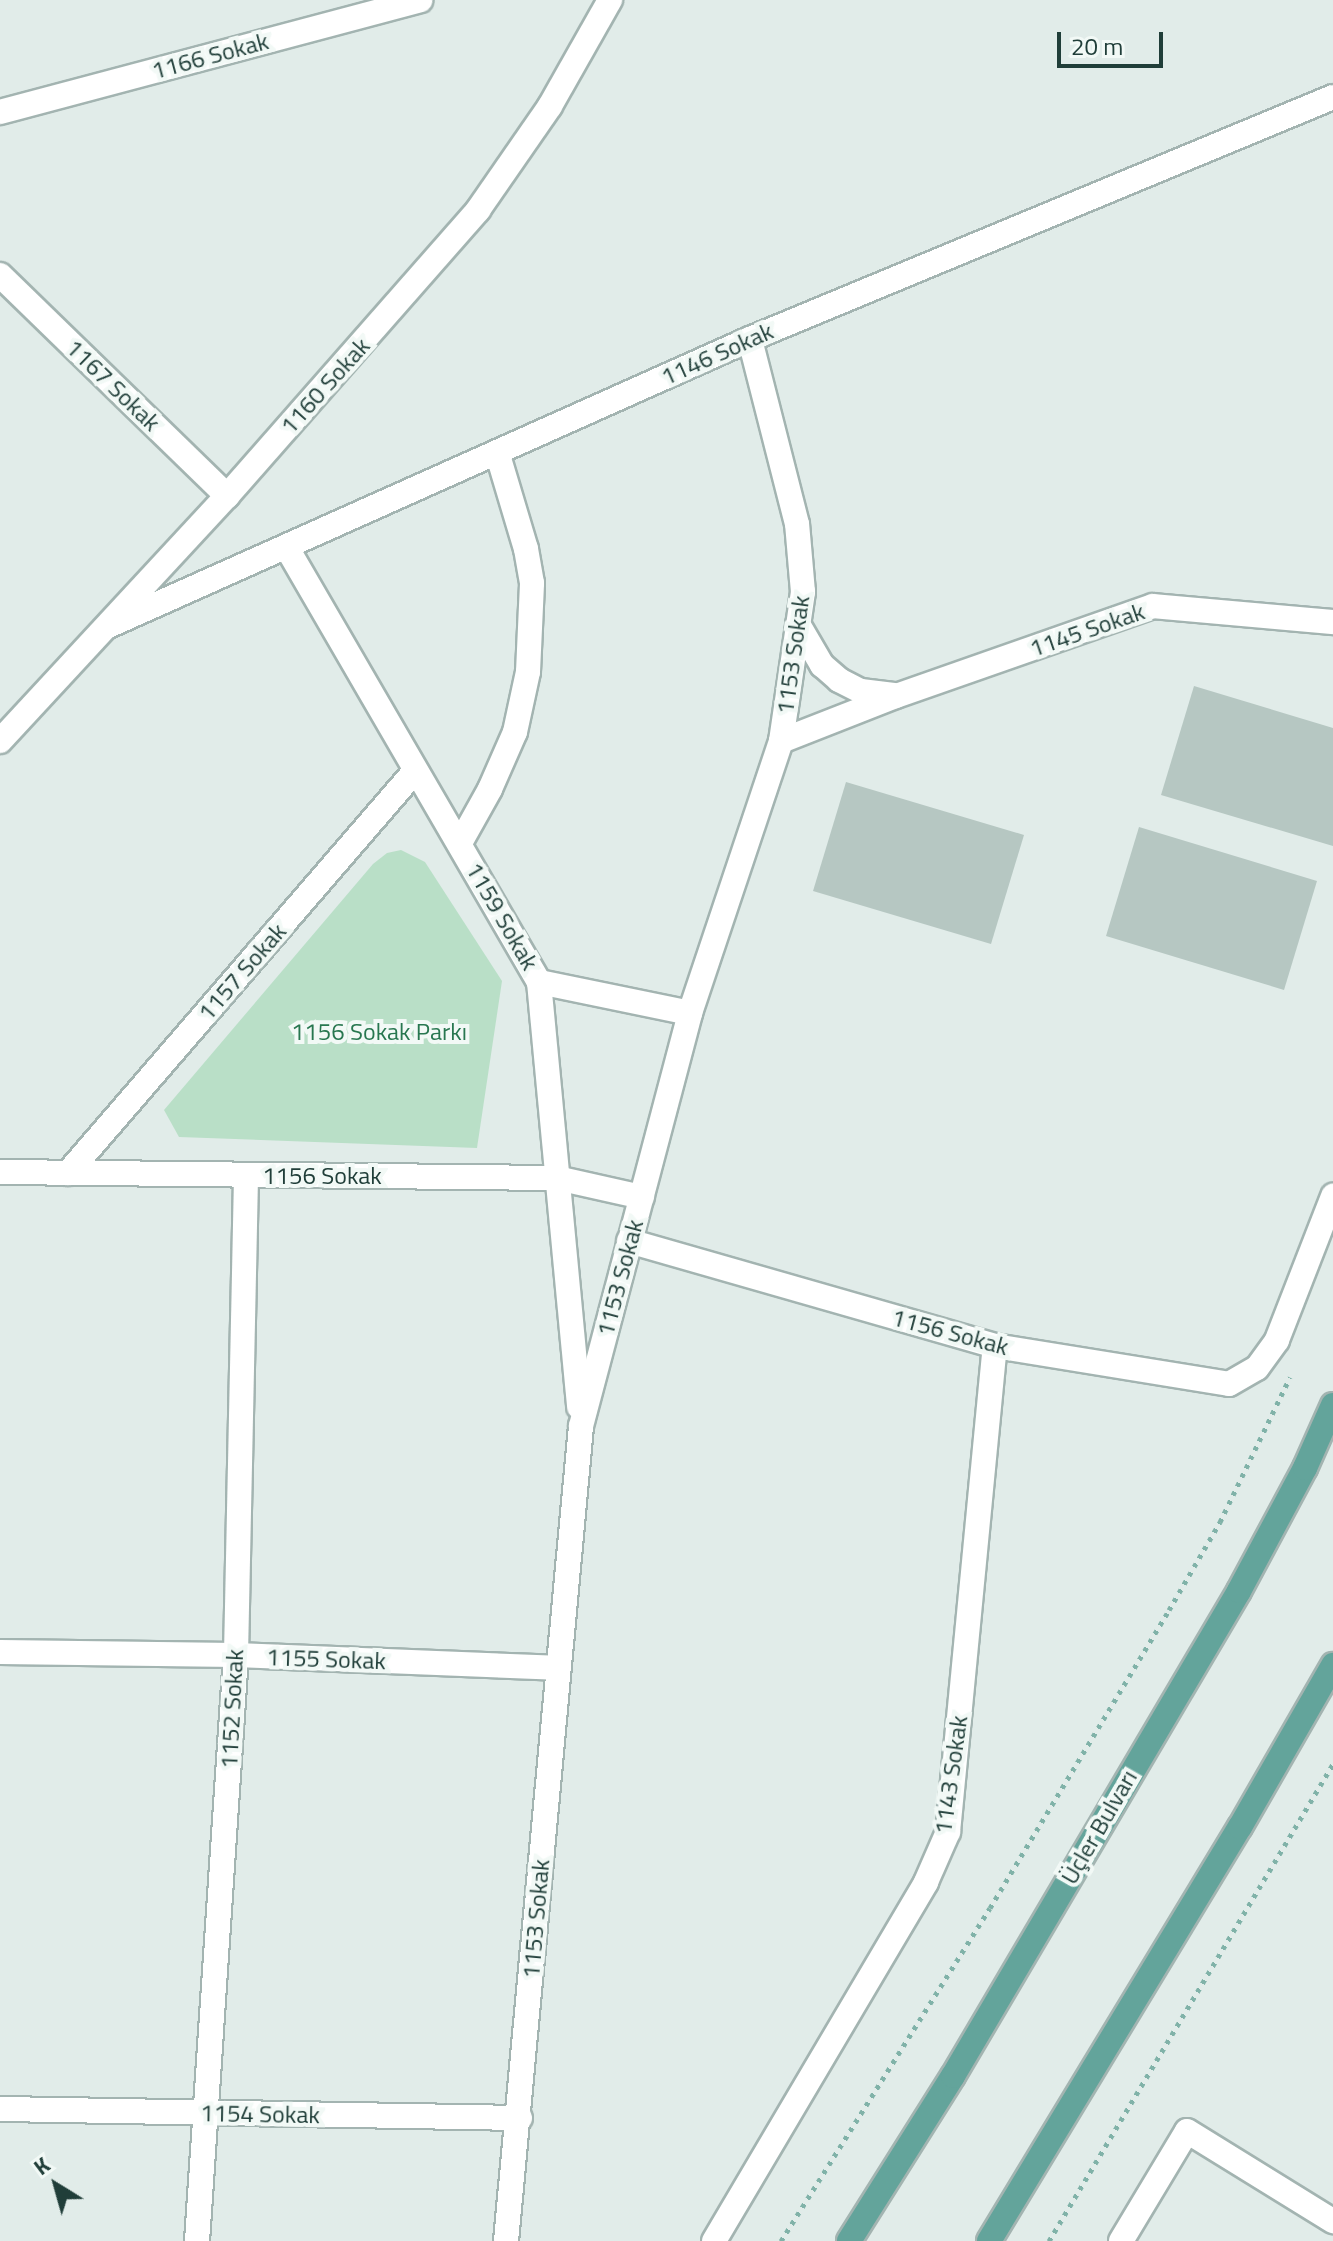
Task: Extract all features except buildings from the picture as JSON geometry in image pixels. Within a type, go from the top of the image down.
[{"type":"main road","name":"Üçler Bulvarı","points":[[851,2235],[953,2076],[1239,1591],[1305,1468],[1333,1405]]},
{"type":"main road","points":[[989,2241],[1240,1827],[1333,1665]]},
{"type":"street","name":"1166 Sokak","points":[[0,112],[420,0]]},
{"type":"street","name":"1160 Sokak","points":[[0,741],[227,496],[478,210],[550,106],[610,0]]},
{"type":"street","name":"1146 Sokak","points":[[108,626],[750,339],[1333,97]]},
{"type":"street","name":"1167 Sokak","points":[[0,275],[227,496]]},
{"type":"street","name":"1153 Sokak","points":[[506,2241],[520,2118],[556,1668],[581,1426],[690,1013],[781,741],[803,592],[797,524],[750,339]]},
{"type":"street","points":[[460,843],[490,789],[515,732],[530,659],[532,583],[526,549],[497,452]]},
{"type":"street","name":"1159 Sokak","points":[[287,548],[539,982],[581,1426]]},
{"type":"street","name":"1145 Sokak","points":[[781,741],[896,696],[1153,606],[1333,622]]},
{"type":"street","name":"1145 Sokak","points":[[798,624],[822,665],[839,680],[861,691],[896,696]]},
{"type":"street","name":"1157 Sokak","points":[[68,1173],[415,771]]},
{"type":"street","points":[[539,982],[690,1013]]},
{"type":"street","name":"1156 Sokak","points":[[0,1172],[557,1178],[642,1197]]},
{"type":"street","name":"1152 Sokak","points":[[197,2241],[236,1655],[246,1176]]},
{"type":"street","name":"1156 Sokak","points":[[629,1241],[995,1346],[1229,1384],[1257,1368],[1277,1340],[1333,1196]]},
{"type":"street","name":"1143 Sokak","points":[[714,2241],[926,1882],[948,1832],[995,1346]]},
{"type":"street","name":"1155 Sokak","points":[[0,1652],[236,1655],[556,1668]]},
{"type":"street","name":"1154 Sokak","points":[[0,2109],[520,2118]]},
{"type":"street","points":[[1121,2241],[1187,2131],[1333,2221]]},
{"type":"path","points":[[781,2241],[990,1908],[1169,1610],[1220,1522],[1293,1372]]},
{"type":"path","points":[[1049,2241],[1333,1764]]},
{"type":"green space","name":"1156 Sokak Parkı","points":[[401,850],[425,862],[502,981],[477,1148],[179,1137],[164,1110],[373,864],[387,853]]}]
